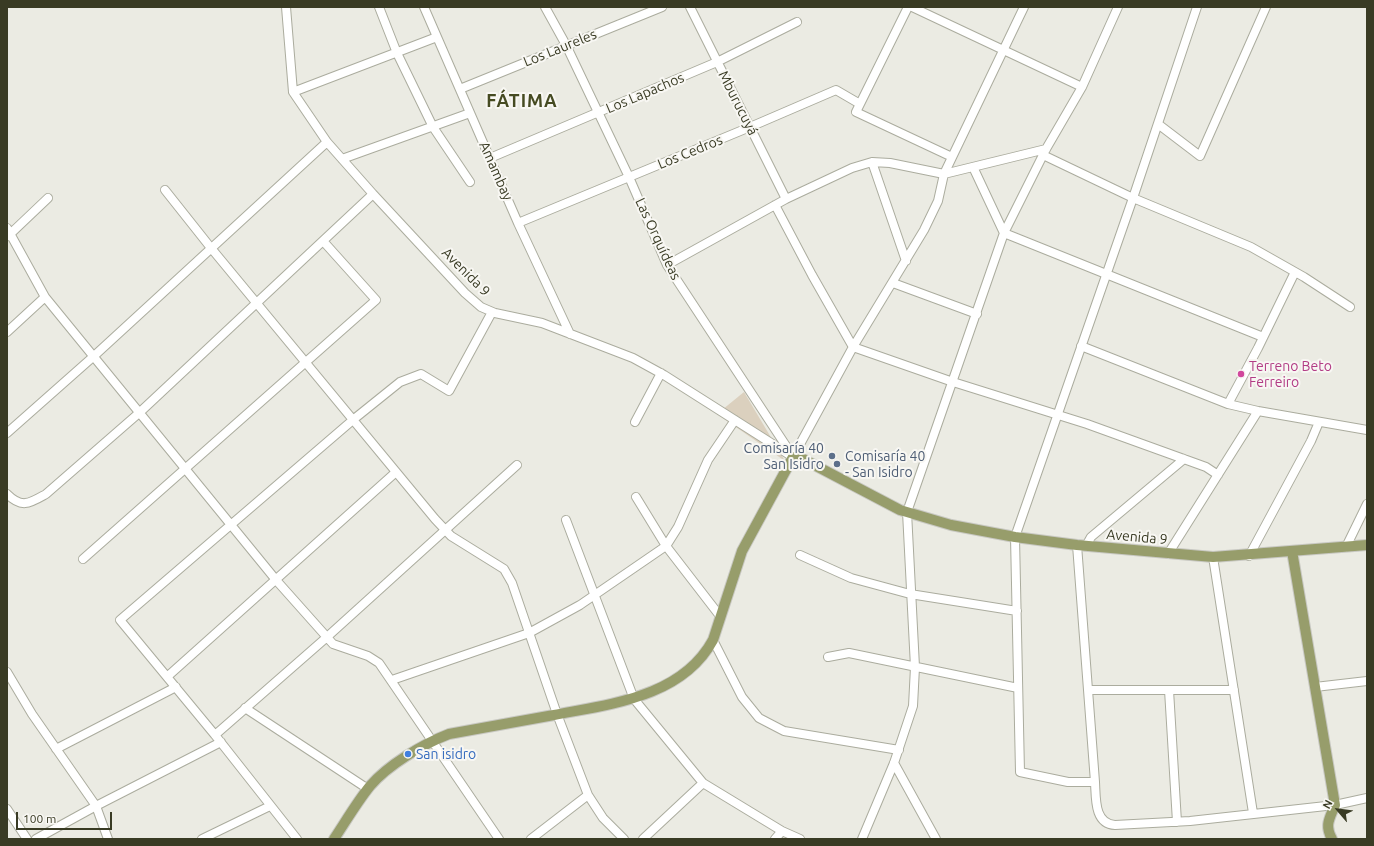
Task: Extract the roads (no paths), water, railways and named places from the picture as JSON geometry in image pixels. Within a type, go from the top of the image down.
[{"type":"main road","name":"Avenida 9","points":[[793,457],[801,458],[908,512],[951,525],[1015,536],[1082,545],[1213,557],[1248,556],[1367,545]]},
{"type":"main road","points":[[338,837],[368,789],[388,770],[432,741],[449,734],[634,699],[680,677],[700,660],[713,640],[720,616],[750,535],[793,457]]},
{"type":"main road","points":[[1292,551],[1334,804],[1328,824],[1328,831],[1332,839]]},
{"type":"street","name":"Avenida 9","points":[[286,7],[293,92],[327,142],[465,293],[481,307],[492,312],[542,323],[633,358],[660,373],[793,457]]},
{"type":"street","points":[[379,7],[397,53],[433,127],[470,182]]},
{"type":"street","name":"Amambay","points":[[424,7],[518,223],[570,334]]},
{"type":"street","name":"Las Orquídeas","points":[[546,7],[566,45],[629,177],[667,265],[793,457]]},
{"type":"street","name":"Los Laureles","points":[[460,89],[662,7]]},
{"type":"street","name":"Mburucuyá","points":[[690,7],[786,199]]},
{"type":"street","points":[[908,7],[856,112],[952,157]]},
{"type":"street","points":[[912,7],[1082,87]]},
{"type":"street","points":[[793,457],[853,347],[906,261],[938,201],[944,174],[1024,7]]},
{"type":"street","points":[[862,839],[899,750],[913,706],[915,667],[910,594],[908,512],[1004,233],[1045,152],[1082,87],[1118,7]]},
{"type":"street","points":[[1095,782],[1068,782],[1020,772],[1015,536],[1105,274],[1133,198],[1197,7]]},
{"type":"street","points":[[1158,124],[1200,156],[1266,7]]},
{"type":"street","name":"Los Lapachos","points":[[490,158],[717,62],[797,22]]},
{"type":"street","points":[[293,92],[437,37]]},
{"type":"street","name":"Los Cedros","points":[[518,223],[836,90],[860,104]]},
{"type":"street","points":[[342,159],[470,113]]},
{"type":"street","points":[[7,433],[94,356],[327,142]]},
{"type":"street","points":[[667,265],[786,199],[852,168],[872,162],[890,163],[944,174],[1045,152],[1133,198],[1251,247],[1295,272],[1350,307]]},
{"type":"street","points":[[872,162],[906,261]]},
{"type":"street","points":[[973,167],[1004,233],[1263,337]]},
{"type":"street","points":[[165,190],[211,248],[306,360],[396,472],[451,536],[504,569],[512,583],[557,714],[588,795],[603,818],[624,839]]},
{"type":"street","points":[[7,494],[16,503],[22,504],[31,502],[46,494],[139,412],[373,194]]},
{"type":"street","points":[[48,198],[8,233],[45,297],[184,468],[232,524],[276,580],[327,637],[338,647],[373,659],[379,663],[499,839]]},
{"type":"street","points":[[775,205],[812,275],[853,347],[953,382],[1087,424],[1206,467],[1218,475]]},
{"type":"street","points":[[83,559],[306,360],[376,300],[323,241]]},
{"type":"street","points":[[1228,404],[1295,272]]},
{"type":"street","points":[[893,283],[977,314]]},
{"type":"street","points":[[7,332],[45,297]]},
{"type":"street","points":[[296,839],[168,676],[120,620],[354,419],[400,382],[421,374],[449,391],[492,312]]},
{"type":"street","points":[[1081,346],[1228,404],[1258,411],[1367,430]]},
{"type":"street","points":[[636,422],[660,373]]},
{"type":"street","points":[[1168,554],[1258,411]]},
{"type":"street","points":[[392,680],[529,633],[594,595],[666,546],[678,527],[708,460],[735,420]]},
{"type":"street","points":[[1248,556],[1311,441],[1319,422]]},
{"type":"street","points":[[1184,459],[1082,545],[1088,690],[1098,813],[1101,819],[1109,825],[1177,822],[1334,804],[1367,798]]},
{"type":"street","points":[[215,735],[327,637],[516,465]]},
{"type":"street","points":[[168,676],[396,472]]},
{"type":"street","points":[[636,497],[666,546],[720,616]]},
{"type":"street","points":[[1346,547],[1367,504]]},
{"type":"street","points":[[566,520],[634,699],[703,783],[782,831],[800,839]]},
{"type":"street","points":[[800,555],[851,578],[910,594],[1017,610]]},
{"type":"street","points":[[1213,557],[1252,813]]},
{"type":"street","points":[[713,640],[742,697],[759,718],[784,731],[899,750]]},
{"type":"street","points":[[828,657],[849,653],[1018,688]]},
{"type":"street","points":[[7,672],[32,714],[96,806],[108,839]]},
{"type":"street","points":[[1315,687],[1367,681]]},
{"type":"street","points":[[56,749],[176,687]]},
{"type":"street","points":[[1088,690],[1234,690]]},
{"type":"street","points":[[1169,690],[1177,822]]},
{"type":"street","points":[[245,708],[368,789]]},
{"type":"street","points":[[36,839],[96,806],[221,742]]},
{"type":"street","points":[[894,763],[936,839]]},
{"type":"street","points":[[643,839],[703,783]]},
{"type":"street","points":[[531,839],[588,795]]},
{"type":"street","points":[[202,839],[270,806]]},
{"type":"street","points":[[7,809],[27,839]]},
{"type":"street","points":[[775,839],[782,831]]},
{"type":"place","name":"Terreno Beto Ferreiro","points":[[1241,374]]},
{"type":"place","name":"Comisaría 40 San Isidro","points":[[832,456]]},
{"type":"place","name":"Comisaría 40 - San Isidro","points":[[837,464]]},
{"type":"place","name":"San isidro","points":[[408,754]]},
{"type":"district","name":"FÁTIMA","points":[[522,101]]}]
